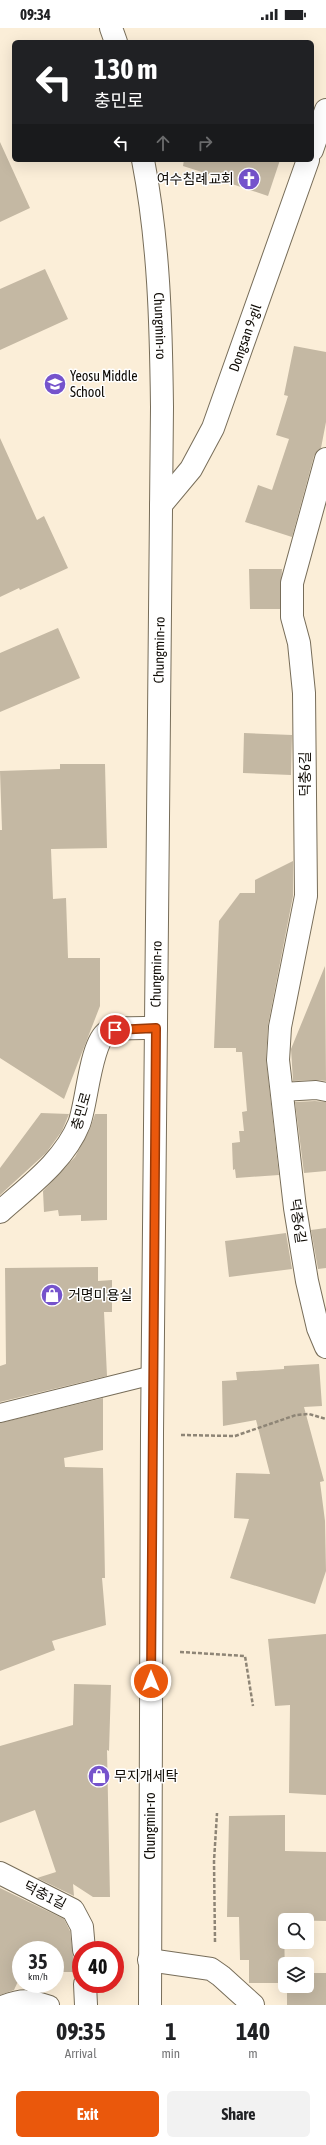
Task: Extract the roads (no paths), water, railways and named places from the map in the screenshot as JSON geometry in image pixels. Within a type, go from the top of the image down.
[{"type":"street","points":[[111,28],[115,40]]},
{"type":"street","points":[[314,144],[326,110]]},
{"type":"street","name":"Chungmin-ro","points":[[143,162],[153,219],[160,304],[161,505],[152,1434],[150,2005]]},
{"type":"street","name":"Dongsan 9-gil","points":[[161,505],[191,469],[213,428],[307,162]]},
{"type":"street","name":"덕충6길","points":[[326,459],[292,583],[292,617],[299,643],[304,685],[306,896],[280,1027],[278,1060],[296,1208],[307,1281],[318,1328],[326,1347]]},
{"type":"street","name":"충민로","points":[[0,1212],[50,1167],[70,1142],[81,1119],[96,1052],[104,1035],[115,1030],[156,1028]]},
{"type":"street","name":"덕충1길","points":[[0,1873],[73,1910],[82,1927],[83,1941]]},
{"type":"street","points":[[149,1960],[211,1969],[253,2005]]},
{"type":"street","points":[[85,1993],[86,2005]]},
{"type":"lane","points":[[282,1092],[311,1090],[326,1092]]},
{"type":"lane","points":[[0,1413],[153,1375]]},
{"type":"lane","points":[[2,2005],[23,1998],[32,1999],[50,2005]]},
{"type":"place","name":"여수침례교회","points":[[249,179]]},
{"type":"place","name":"Yeosu Middle School","points":[[55,384]]},
{"type":"place","name":"거명미용실","points":[[52,1295]]},
{"type":"place","name":"무지개세탁","points":[[99,1776]]}]
